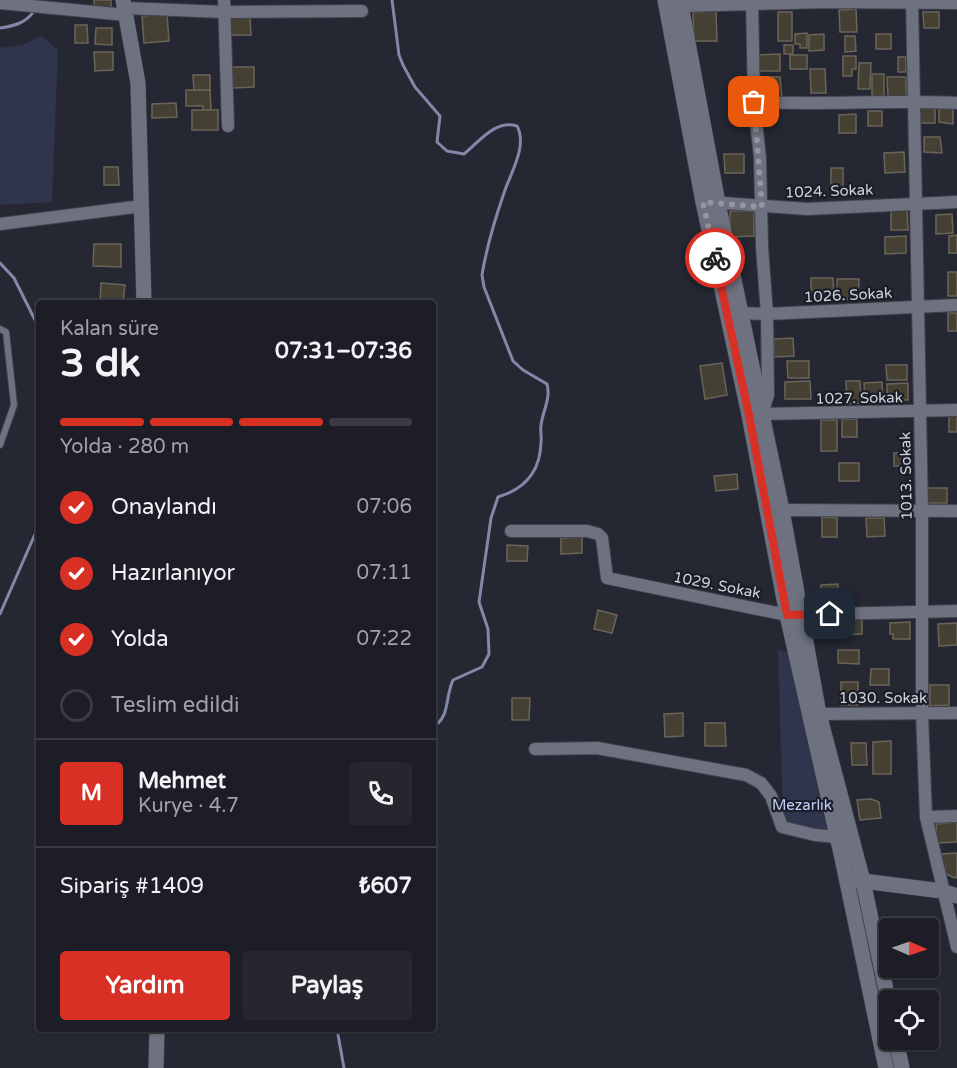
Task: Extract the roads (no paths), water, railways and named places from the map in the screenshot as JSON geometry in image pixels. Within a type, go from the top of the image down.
[{"type":"street","points":[[665,0],[711,202],[741,313],[782,510],[794,615]]},
{"type":"street","points":[[886,1068],[837,837],[794,615],[751,427],[711,202],[681,3],[912,1],[957,3]]},
{"type":"street","name":"1013. Sokak","points":[[912,1],[922,511],[922,713],[926,817],[950,894],[957,947]]},
{"type":"street","points":[[752,2],[754,102],[767,314],[768,395],[762,414]]},
{"type":"street","points":[[0,3],[54,9],[224,6],[362,11]]},
{"type":"street","points":[[224,6],[228,126]]},
{"type":"street","points":[[125,8],[138,82],[144,300]]},
{"type":"street","points":[[754,102],[957,103]]},
{"type":"street","name":"1024. Sokak","points":[[711,202],[807,209],[957,202]]},
{"type":"street","points":[[0,224],[142,206]]},
{"type":"street","name":"1026. Sokak","points":[[741,313],[767,314],[957,305]]},
{"type":"street","name":"1027. Sokak","points":[[762,414],[957,410]]},
{"type":"street","points":[[782,510],[957,511]]},
{"type":"street","name":"1029. Sokak","points":[[511,531],[587,531],[598,534],[602,538],[607,578],[794,615],[957,611]]},
{"type":"street","name":"1030. Sokak","points":[[814,714],[957,713]]},
{"type":"street","points":[[814,714],[863,881],[886,990]]},
{"type":"street","points":[[535,749],[597,748],[746,775],[761,783],[771,796],[782,827],[815,836],[837,837]]},
{"type":"street","points":[[926,817],[957,816]]},
{"type":"street","points":[[846,879],[950,894]]},
{"type":"street","points":[[156,1068],[157,1032]]},
{"type":"street","points":[[898,1050],[902,1068]]},
{"type":"lane","points":[[0,329],[6,332],[14,405],[0,445]]},
{"type":"waterway","points":[[392,0],[399,55],[403,65],[415,87],[440,116],[437,142],[447,151],[464,154],[495,128],[517,126],[520,134],[517,160],[498,212],[482,275],[484,287],[513,361],[523,370],[547,384],[548,389],[541,425],[538,463],[523,484],[508,494],[498,497],[491,518],[479,602],[488,629],[489,654],[482,667],[453,680],[445,712],[436,724]]},
{"type":"waterway","points":[[0,28],[19,23],[34,11]]},
{"type":"waterway","points":[[0,263],[14,278],[36,322]]},
{"type":"waterway","points":[[0,614],[36,532]]},
{"type":"waterway","points":[[338,1032],[344,1068]]},
{"type":"park label","name":"Mezarlık","points":[[802,805]]}]
